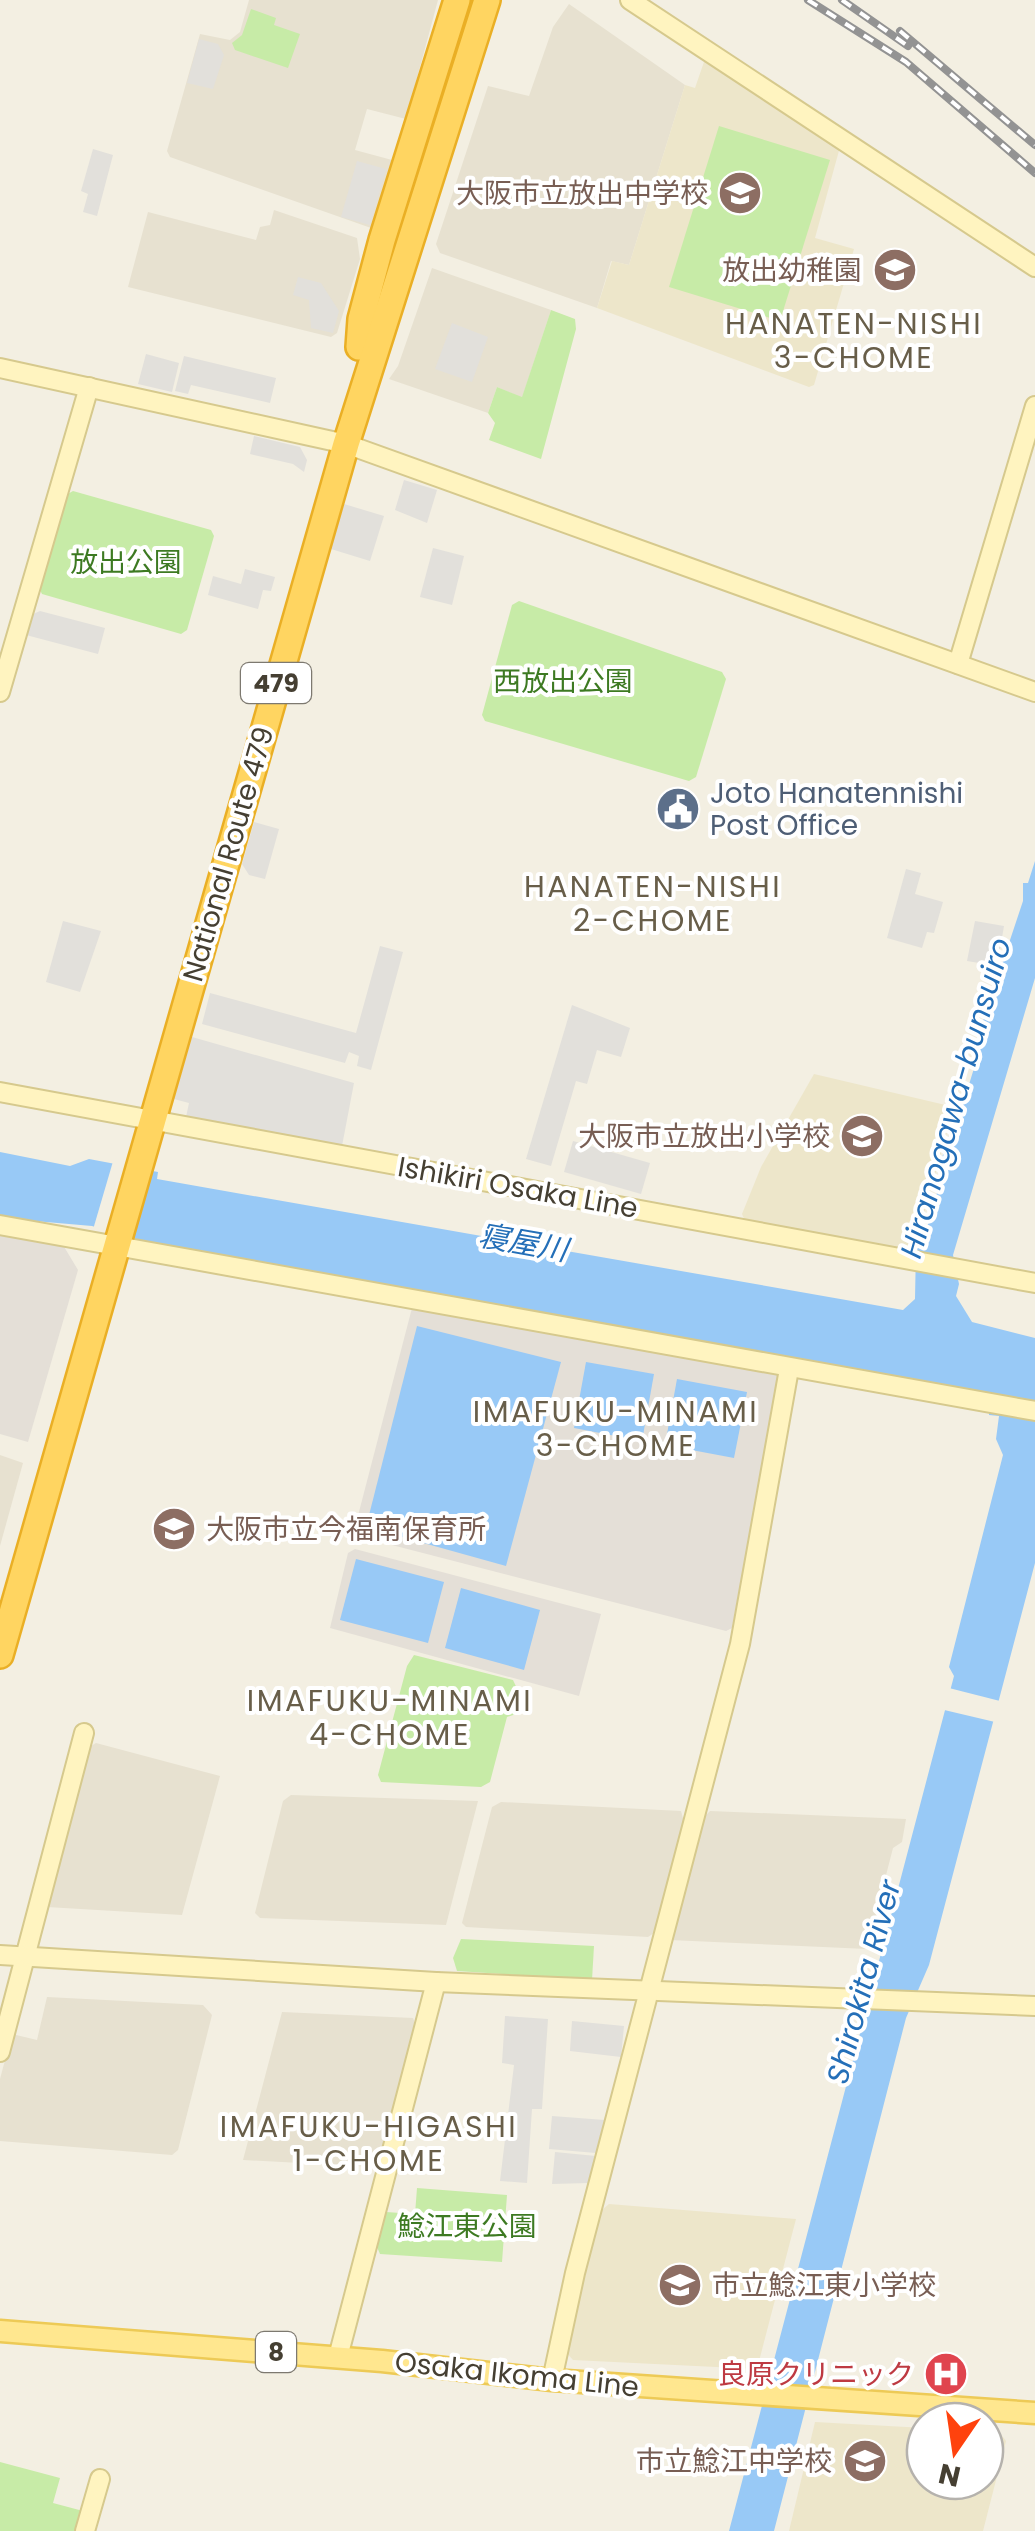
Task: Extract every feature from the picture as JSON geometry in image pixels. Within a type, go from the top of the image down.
[{"type":"highway","points":[[359,347],[360,319],[382,240],[457,0]]},
{"type":"highway","name":"National Route 479","points":[[338,442],[386,321],[401,245],[472,0]]},
{"type":"highway","name":"National Route 479","points":[[0,1604],[135,1160],[338,442],[359,347],[401,245],[487,0]]},
{"type":"highway","points":[[386,321],[418,253],[501,0]]},
{"type":"highway","name":"National Route 479","points":[[0,1655],[110,1240]]},
{"type":"main road","name":"Osaka Ikoma Line","points":[[0,2331],[552,2380],[1035,2413]]},
{"type":"street","points":[[630,0],[1035,267]]},
{"type":"street","points":[[0,368],[338,442],[1035,692]]},
{"type":"street","points":[[0,692],[88,388]]},
{"type":"street","points":[[958,664],[1035,406]]},
{"type":"street","name":"Ishikiri Osaka Line","points":[[0,1092],[1035,1282]]},
{"type":"street","points":[[0,1225],[110,1240],[1035,1411]]},
{"type":"street","points":[[552,2380],[647,1991],[740,1644],[789,1368]]},
{"type":"street","points":[[0,2052],[84,1733]]},
{"type":"street","points":[[0,1955],[436,1982],[852,2002],[1035,2006]]},
{"type":"street","points":[[338,2358],[436,1982]]},
{"type":"street","points":[[85,2531],[100,2480]]},
{"type":"shaded area","points":[[249,0],[438,0],[406,119],[367,109],[355,150],[392,160],[371,228],[170,157],[167,151],[200,34],[230,40],[240,32]]},
{"type":"shaded area","points":[[569,4],[685,85],[629,265],[611,261],[597,308],[440,253],[436,244],[488,86],[529,96],[553,27]]},
{"type":"shaded area","points":[[199,39],[218,44],[224,55],[213,89],[187,83]]},
{"type":"shaded area","name":"大阪市立放出中学校","points":[[705,59],[840,147],[815,238],[854,249],[814,385],[809,387],[597,308],[612,261],[629,265],[685,85],[695,88]]},
{"type":"shaded area","points":[[93,149],[113,155],[97,216],[83,212],[88,194],[81,191]]},
{"type":"shaded area","points":[[357,161],[386,169],[370,225],[341,217]]},
{"type":"shaded area","points":[[274,210],[357,238],[360,259],[337,333],[331,337],[128,287],[148,212],[256,240],[260,227],[270,225]]},
{"type":"shaded area","points":[[432,268],[551,310],[522,398],[497,387],[488,413],[389,379],[398,366]]},
{"type":"shaded area","points":[[298,277],[321,283],[339,311],[333,333],[311,328],[309,300],[293,295]]},
{"type":"shaded area","points":[[452,323],[488,337],[472,382],[435,369]]},
{"type":"shaded area","points":[[146,354],[179,363],[172,392],[138,384]]},
{"type":"shaded area","points":[[184,356],[276,378],[270,403],[191,385],[188,394],[175,391]]},
{"type":"shaded area","points":[[254,436],[300,447],[307,460],[304,472],[293,464],[250,454]]},
{"type":"shaded area","points":[[404,480],[437,490],[427,523],[395,510]]},
{"type":"shaded area","points":[[344,504],[384,516],[370,561],[331,549]]},
{"type":"shaded area","points":[[433,548],[464,556],[452,605],[420,597]]},
{"type":"shaded area","points":[[245,569],[275,577],[271,591],[263,590],[258,609],[208,595],[213,576],[241,584]]},
{"type":"shaded area","points":[[40,611],[105,628],[98,654],[26,635],[31,615]]},
{"type":"shaded area","points":[[254,822],[279,829],[265,879],[249,875],[242,864]]},
{"type":"shaded area","points":[[906,869],[921,873],[915,894],[943,902],[934,933],[927,932],[922,948],[887,938]]},
{"type":"shaded area","points":[[63,921],[101,931],[80,992],[46,982]]},
{"type":"shaded area","points":[[975,921],[1004,926],[997,966],[967,961]]},
{"type":"shaded area","points":[[380,946],[403,952],[371,1070],[357,1066],[359,1056],[349,1052],[345,1063],[202,1024],[210,993],[356,1033]]},
{"type":"shaded area","points":[[572,1005],[630,1028],[621,1057],[597,1050],[587,1084],[576,1081],[551,1166],[526,1159]]},
{"type":"shaded area","points":[[192,1037],[354,1083],[342,1146],[186,1117],[189,1103],[174,1099]]},
{"type":"shaded area","name":"大阪市立放出小学校","points":[[814,1074],[954,1107],[925,1210],[906,1250],[746,1223],[742,1214],[761,1167]]},
{"type":"shaded area","points":[[573,1141],[650,1163],[641,1194],[564,1172]]},
{"type":"shaded area","points":[[0,1233],[63,1245],[78,1270],[28,1442],[0,1434]]},
{"type":"shaded area","points":[[412,1308],[779,1374],[732,1628],[726,1631],[357,1536],[354,1531]]},
{"type":"shaded area","points":[[0,1455],[23,1463],[0,1546]]},
{"type":"shaded area","points":[[355,1549],[601,1614],[579,1696],[330,1628],[348,1553]]},
{"type":"shaded area","points":[[96,1743],[220,1776],[182,1915],[47,1907],[88,1748]]},
{"type":"shaded area","points":[[291,1795],[478,1801],[446,1925],[260,1918],[255,1913],[283,1801]]},
{"type":"shaded area","points":[[501,1802],[681,1811],[684,1822],[654,1933],[648,1937],[466,1927],[462,1923],[492,1807]]},
{"type":"shaded area","points":[[710,1811],[906,1819],[902,1842],[893,1848],[867,1949],[670,1940],[701,1820]]},
{"type":"shaded area","points":[[47,1997],[203,2005],[212,2015],[178,2150],[172,2155],[0,2141],[0,2079],[12,2034],[37,2040]]},
{"type":"shaded area","points":[[282,2012],[413,2018],[416,2026],[382,2162],[375,2167],[243,2160]]},
{"type":"shaded area","points":[[505,2016],[548,2019],[542,2109],[532,2109],[527,2183],[500,2181],[514,2065],[502,2063]]},
{"type":"shaded area","points":[[572,2021],[624,2026],[621,2057],[570,2051]]},
{"type":"shaded area","points":[[552,2116],[605,2120],[596,2153],[549,2149]]},
{"type":"shaded area","points":[[555,2152],[596,2156],[589,2183],[552,2184]]},
{"type":"shaded area","name":"市立鯰江東小学校","points":[[609,2204],[796,2219],[757,2369],[573,2360],[565,2351],[602,2210]]},
{"type":"shaded area","name":"市立鯰江中学校","points":[[815,2422],[905,2427],[905,2501],[991,2501],[983,2531],[789,2531]]},
{"type":"green space","points":[[251,9],[276,18],[274,25],[300,34],[288,68],[235,50],[232,43],[242,35]]},
{"type":"green space","points":[[719,126],[830,160],[780,321],[669,287]]},
{"type":"green space","points":[[551,310],[575,319],[576,329],[541,459],[489,440],[495,423],[488,413],[497,387],[522,397]]},
{"type":"green space","name":"放出公園","points":[[73,491],[211,530],[214,536],[187,630],[181,634],[42,594],[39,588],[66,495]]},
{"type":"green space","name":"西放出公園","points":[[519,601],[722,672],[726,679],[696,777],[689,781],[485,721],[482,715],[512,605]]},
{"type":"green space","points":[[414,1655],[513,1680],[521,1697],[516,1714],[507,1717],[490,1782],[481,1787],[381,1782],[378,1775],[407,1666]]},
{"type":"green space","points":[[461,1939],[594,1946],[592,1980],[457,1971],[453,1958]]},
{"type":"green space","name":"鯰江東公園","points":[[417,2188],[507,2195],[502,2262],[380,2254],[377,2247],[386,2212],[415,2214]]},
{"type":"green space","points":[[0,2462],[60,2478],[53,2503],[83,2511],[78,2531],[0,2531]]},
{"type":"water","points":[[1035,861],[1035,978],[953,1255],[959,1284],[956,1296],[972,1322],[1035,1338],[1035,1563],[929,1965],[906,2018],[774,2531],[729,2531],[954,1676],[949,1667],[1003,1455],[996,1439],[999,1416],[989,1415],[989,1405],[153,1246],[92,1226],[0,1218],[0,1152],[70,1166],[89,1159],[158,1172],[157,1179],[903,1310],[915,1299],[916,1248],[921,1248],[945,1165],[941,1161],[983,1039],[978,1036],[1023,901],[1023,883],[1028,883]]},
{"type":"water","points":[[417,1326],[561,1362],[506,1566],[366,1527]]},
{"type":"water","points":[[586,1362],[654,1374],[642,1441],[574,1428]]},
{"type":"water","points":[[677,1379],[747,1392],[734,1458],[665,1445]]},
{"type":"water","points":[[356,1559],[444,1582],[428,1643],[340,1620]]},
{"type":"water","points":[[461,1588],[540,1610],[524,1670],[445,1648]]},
{"type":"pier","points":[[114,1158],[153,1165],[131,1240],[92,1233]]},
{"type":"pier","points":[[945,1687],[1000,1701],[995,1722],[940,1709]]},
{"type":"railway","points":[[808,0],[906,62],[1035,173]]},
{"type":"railway","points":[[842,0],[908,46]]},
{"type":"railway","points":[[900,31],[1035,145]]},
{"type":"place","name":"大阪市立放出中学校","points":[[740,193]]},
{"type":"place","name":"放出幼稚園","points":[[895,270]]},
{"type":"place","name":"Joto Hanatennishi Post Office","points":[[678,809]]},
{"type":"place","name":"大阪市立放出小学校","points":[[862,1136]]},
{"type":"place","name":"大阪市立今福南保育所","points":[[174,1529]]},
{"type":"place","name":"市立鯰江東小学校","points":[[680,2285]]},
{"type":"place","name":"良原クリニック","points":[[946,2374]]},
{"type":"place","name":"市立鯰江中学校","points":[[865,2461]]},
{"type":"district","name":"HANATEN-NISHI 3-CHOME","points":[[854,341]]},
{"type":"district","name":"HANATEN-NISHI 2-CHOME","points":[[653,904]]},
{"type":"district","name":"IMAFUKU-MINAMI 3-CHOME","points":[[616,1429]]},
{"type":"district","name":"IMAFUKU-MINAMI 4-CHOME","points":[[390,1718]]},
{"type":"district","name":"IMAFUKU-HIGASHI 1-CHOME","points":[[369,2144]]},
{"type":"water label","name":"Hiranogawa-bunsuiro","points":[[956,1098]]},
{"type":"water label","name":"寝屋川","points":[[523,1243]]},
{"type":"water label","name":"Shirokita River","points":[[864,1982]]}]
